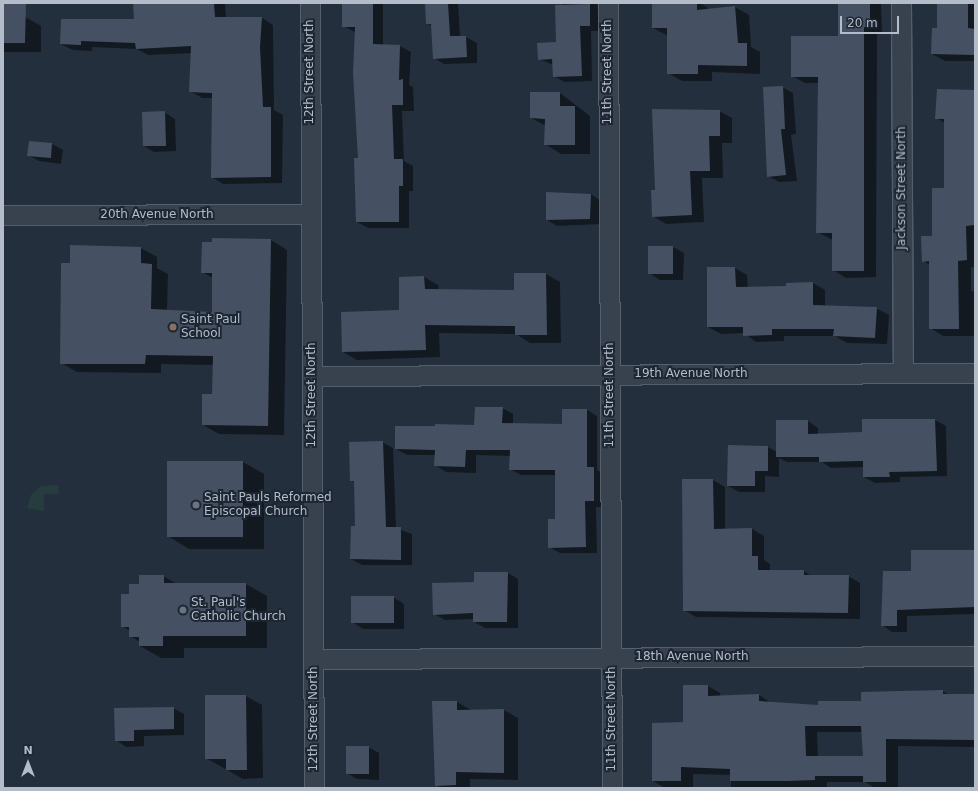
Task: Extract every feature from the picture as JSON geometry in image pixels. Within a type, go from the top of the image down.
[{"type":"street","name":"12th Street North","points":[[310,3],[314,788]]},
{"type":"street","name":"11th Street North","points":[[608,3],[612,788]]},
{"type":"street","name":"Jackson Street North","points":[[901,3],[903,373]]},
{"type":"street","name":"20th Avenue North","points":[[3,215],[311,214]]},
{"type":"street","name":"19th Avenue North","points":[[312,376],[975,373]]},
{"type":"street","name":"18th Avenue North","points":[[313,659],[975,656]]},
{"type":"green space","points":[[58,485],[59,494],[44,494],[44,511],[27,508],[31,495],[41,486]]},
{"type":"building","points":[[3,3],[26,3],[25,43],[3,43]]},
{"type":"building","points":[[133,3],[214,3],[215,17],[262,17],[260,47],[263,107],[271,107],[271,177],[211,178],[212,93],[189,92],[191,46],[136,49],[135,43],[81,41],[81,45],[60,44],[61,19],[134,19]]},
{"type":"building","points":[[425,3],[448,3],[450,36],[466,36],[467,57],[433,59],[431,24],[426,24]]},
{"type":"building","points":[[652,3],[697,3],[697,10],[735,6],[738,43],[747,43],[747,66],[698,65],[698,74],[667,74],[667,28],[652,28]]},
{"type":"building","points":[[838,3],[870,3],[870,27],[864,27],[864,271],[832,271],[832,233],[816,233],[818,77],[791,77],[791,36],[838,36]]},
{"type":"building","points":[[937,3],[968,3],[968,28],[975,29],[975,55],[931,54],[932,28],[937,28]]},
{"type":"building","points":[[342,4],[373,4],[373,44],[400,45],[399,80],[403,79],[403,105],[392,105],[394,159],[403,159],[403,186],[399,186],[399,222],[356,222],[354,158],[358,158],[353,73],[355,27],[342,27]]},
{"type":"building","points":[[590,4],[590,26],[580,26],[582,76],[553,77],[552,59],[538,60],[537,43],[556,42],[555,5]]},
{"type":"building","points":[[783,86],[785,129],[781,129],[786,175],[767,177],[763,87]]},
{"type":"building","points":[[937,89],[975,90],[975,225],[966,226],[967,260],[958,261],[959,329],[929,329],[929,261],[922,262],[921,236],[932,236],[932,188],[944,188],[944,119],[935,119]]},
{"type":"building","points":[[530,92],[560,92],[560,106],[575,106],[575,145],[544,145],[545,119],[530,118]]},
{"type":"building","points":[[652,109],[720,110],[720,136],[709,136],[710,171],[690,171],[692,215],[652,217],[651,190],[655,190]]},
{"type":"building","points":[[165,111],[166,146],[143,146],[142,112]]},
{"type":"building","points":[[29,141],[52,143],[51,158],[27,156]]},
{"type":"building","points":[[546,192],[591,194],[590,219],[546,220]]},
{"type":"building","points":[[212,238],[271,239],[268,426],[202,425],[202,394],[212,394],[213,356],[146,355],[145,364],[60,364],[61,263],[70,263],[70,245],[141,247],[141,263],[152,264],[151,309],[212,312],[212,273],[201,273],[202,242],[212,242]]},
{"type":"building","points":[[648,246],[673,246],[673,274],[648,274]]},
{"type":"building","points":[[707,267],[735,267],[736,287],[786,286],[786,283],[813,282],[813,305],[877,307],[875,338],[833,336],[834,329],[772,329],[772,335],[743,336],[743,327],[707,327]]},
{"type":"building","points":[[514,273],[546,273],[547,335],[515,335],[515,326],[425,325],[426,350],[342,352],[341,312],[399,310],[399,277],[424,276],[425,289],[514,290]]},
{"type":"building","points":[[475,407],[503,407],[502,423],[562,424],[562,409],[587,409],[587,467],[594,467],[594,501],[585,501],[586,547],[548,548],[548,519],[555,519],[555,470],[509,470],[510,450],[466,450],[465,467],[434,466],[435,450],[395,449],[395,426],[435,426],[435,424],[474,425]]},
{"type":"building","points":[[862,419],[935,419],[937,471],[889,472],[890,477],[863,477],[863,461],[819,462],[819,457],[776,457],[776,420],[808,420],[808,434],[862,432]]},
{"type":"building","points":[[383,441],[386,527],[401,527],[401,560],[350,559],[351,526],[355,526],[354,481],[350,481],[349,442]]},
{"type":"building","points":[[728,445],[768,446],[768,471],[755,471],[755,486],[727,486]]},
{"type":"building","points":[[167,461],[243,461],[243,537],[167,537]]},
{"type":"building","points":[[682,479],[713,479],[714,529],[752,528],[752,556],[758,556],[758,570],[804,570],[804,575],[849,575],[848,613],[683,611]]},
{"type":"building","points":[[911,550],[975,550],[975,607],[897,610],[897,626],[881,626],[883,571],[911,571]]},
{"type":"building","points":[[474,572],[508,572],[507,622],[473,622],[473,613],[433,615],[432,583],[474,582]]},
{"type":"building","name":"St. Paul's Catholic Church","points":[[139,575],[164,575],[164,583],[246,583],[246,636],[163,636],[163,646],[139,646],[139,637],[129,637],[129,627],[121,627],[121,594],[129,594],[129,584],[139,584]]},
{"type":"building","points":[[351,596],[394,596],[394,623],[351,623]]},
{"type":"building","points":[[683,685],[708,685],[708,696],[759,694],[759,701],[818,705],[818,701],[861,701],[861,692],[943,690],[943,694],[975,694],[975,740],[886,739],[886,782],[863,782],[863,776],[815,776],[815,780],[730,781],[730,769],[681,767],[681,781],[652,781],[652,723],[683,722]],"holes":[[[805,726],[861,726],[863,756],[806,756]]]},
{"type":"building","points":[[205,695],[246,695],[247,770],[226,770],[226,759],[205,759]]},
{"type":"building","points":[[432,701],[457,701],[457,710],[504,709],[504,773],[456,772],[456,785],[435,786]]},
{"type":"building","points":[[174,707],[174,729],[134,730],[134,741],[115,741],[114,708]]},
{"type":"building","points":[[346,746],[369,746],[369,774],[346,774]]},
{"type":"place","name":"Saint Paul School","points":[[173,327]]},
{"type":"place","name":"Saint Pauls Reformed Episcopal Church","points":[[196,505]]},
{"type":"place","name":"St. Paul's Catholic Church","points":[[183,610]]}]
